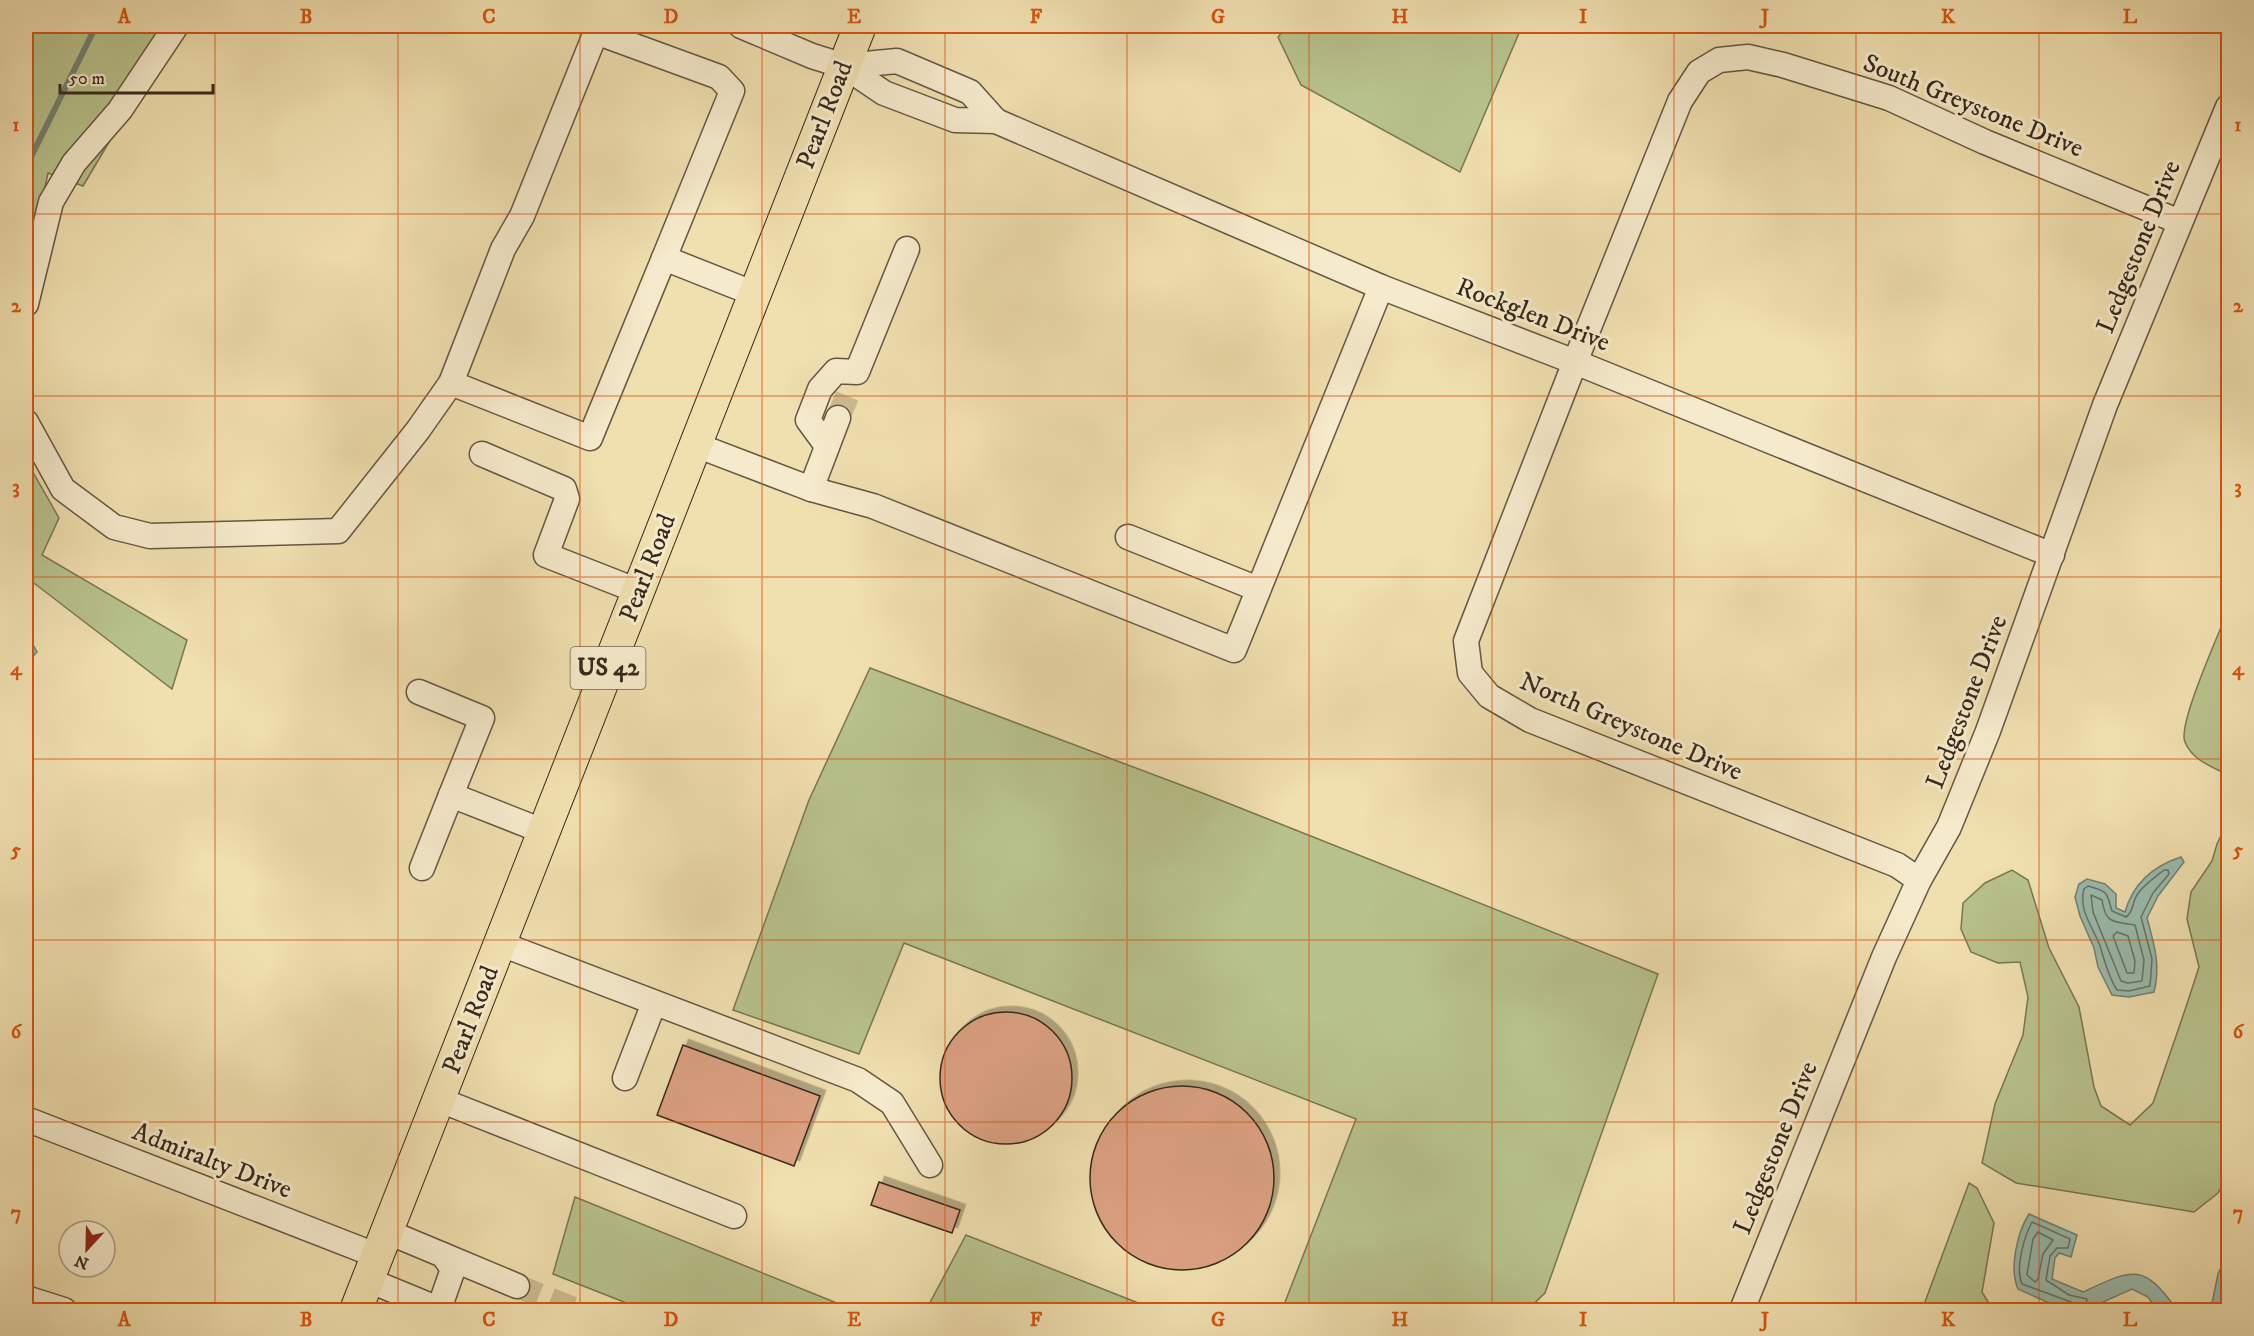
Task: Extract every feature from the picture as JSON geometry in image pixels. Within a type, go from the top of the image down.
[{"type":"main road","name":"Pearl Road","points":[[356,1311],[860,26]]},
{"type":"street","points":[[26,304],[51,202],[74,163],[120,110],[176,26]]},
{"type":"street","points":[[741,26],[812,56],[844,66]]},
{"type":"street","points":[[26,422],[63,489],[114,527],[150,536],[338,531],[418,430],[450,383],[502,249],[522,216],[596,32],[719,76],[732,91],[590,438],[450,383]]},
{"type":"street","name":"South Greystone Drive","points":[[1575,362],[1680,101],[1699,72],[1719,60],[1748,57],[1783,65],[1889,98],[1985,142],[2180,222]]},
{"type":"street","name":"Rockglen Drive","points":[[844,66],[897,61],[970,92],[996,121]]},
{"type":"street","name":"Rockglen Drive","points":[[844,66],[884,93],[955,120],[996,121],[1381,287],[1575,362],[2052,555]]},
{"type":"street","name":"Ledgestone Drive","points":[[1742,1311],[1884,957],[1919,880],[1949,827],[1989,732],[2105,405],[2229,107]]},
{"type":"street","points":[[827,446],[808,420],[820,390],[836,371],[852,383],[907,249]]},
{"type":"street","points":[[664,258],[755,294]]},
{"type":"street","points":[[696,445],[811,489],[873,506],[1234,650],[1381,287]]},
{"type":"street","name":"North Greystone Drive","points":[[1575,362],[1466,641],[1470,673],[1489,696],[1530,720],[1897,865],[1919,880]]},
{"type":"street","points":[[811,489],[838,418]]},
{"type":"street","points":[[482,454],[564,489],[567,499],[546,555],[638,591]]},
{"type":"street","points":[[1128,537],[1258,588]]},
{"type":"street","points":[[419,692],[482,718],[422,868]]},
{"type":"street","points":[[451,795],[544,832]]},
{"type":"street","points":[[501,944],[858,1080],[892,1103],[930,1165]]},
{"type":"street","points":[[625,1078],[654,1003]]},
{"type":"street","points":[[440,1100],[734,1216]]},
{"type":"street","name":"Admiralty Drive","points":[[26,1119],[378,1256]]},
{"type":"street","points":[[378,1256],[443,1255],[517,1286]]},
{"type":"street","points":[[378,1256],[440,1310],[453,1269],[443,1255]]},
{"type":"street","points":[[26,1298],[64,1311]]},
{"type":"green space","points":[[26,26],[178,26],[83,186],[48,173],[26,277]]},
{"type":"green space","points":[[1287,26],[1522,26],[1460,172],[1301,85],[1278,37]]},
{"type":"green space","points":[[26,460],[59,518],[42,555],[187,640],[172,689],[26,577]]},
{"type":"green space","points":[[2228,610],[2228,773],[2224,773],[2201,761],[2192,753],[2185,742],[2184,732],[2193,699]]},
{"type":"green space","points":[[870,668],[1205,794],[1658,974],[1545,1293],[1527,1310],[1282,1310],[1356,1119],[904,943],[859,1054],[733,1010],[809,800]]},
{"type":"green space","points":[[2228,821],[2228,1175],[2218,1193],[2194,1212],[2016,1183],[1982,1163],[1995,1104],[2023,1035],[2028,997],[2020,962],[1998,963],[1971,952],[1961,929],[1963,903],[1985,883],[2012,870],[2028,880],[2049,948],[2079,1007],[2094,1087],[2101,1106],[2130,1125],[2153,1103],[2199,967],[2187,919],[2191,892],[2212,861]]},
{"type":"green space","points":[[1969,1183],[1977,1188],[1994,1223],[1982,1292],[1993,1310],[1922,1310]]},
{"type":"green space","points":[[575,1197],[854,1310],[644,1310],[553,1274]]},
{"type":"green space","points":[[966,1235],[1156,1310],[926,1310]]},
{"type":"water","points":[[26,632],[37,652],[26,664]]},
{"type":"water","points":[[2181,857],[2184,862],[2158,896],[2147,918],[2157,964],[2154,992],[2129,997],[2112,995],[2098,967],[2094,948],[2080,916],[2075,897],[2079,884],[2087,879],[2105,884],[2116,894],[2116,908],[2125,912],[2133,893],[2146,877],[2162,865]]},
{"type":"water","points":[[2029,1214],[2077,1235],[2071,1257],[2059,1253],[2055,1258],[2052,1279],[2083,1292],[2114,1278],[2136,1274],[2146,1277],[2155,1284],[2177,1310],[2157,1310],[2148,1297],[2132,1289],[2085,1310],[2049,1303],[2018,1289],[2015,1281],[2014,1261],[2021,1231]]},
{"type":"water","points":[[2228,1253],[2228,1310],[2207,1310],[2211,1308],[2218,1274]]},
{"type":"building","points":[[1006,1012],[1031,1017],[1053,1031],[1067,1053],[1072,1078],[1067,1103],[1053,1125],[1031,1139],[1006,1144],[981,1139],[959,1125],[945,1103],[940,1078],[945,1053],[959,1031],[981,1017]]},
{"type":"building","points":[[683,1045],[820,1096],[794,1166],[657,1115]]},
{"type":"building","points":[[1182,1086],[1217,1093],[1247,1113],[1267,1143],[1274,1178],[1267,1213],[1247,1243],[1217,1263],[1182,1270],[1147,1263],[1117,1243],[1097,1213],[1090,1178],[1097,1143],[1117,1113],[1147,1093]]},
{"type":"building","points":[[879,1182],[960,1210],[952,1233],[871,1205]]},
{"type":"waterway","points":[[26,167],[96,26]]},
{"type":"tunnel","points":[[838,418],[848,394]]},
{"type":"tunnel","points":[[517,1286],[576,1310]]}]
